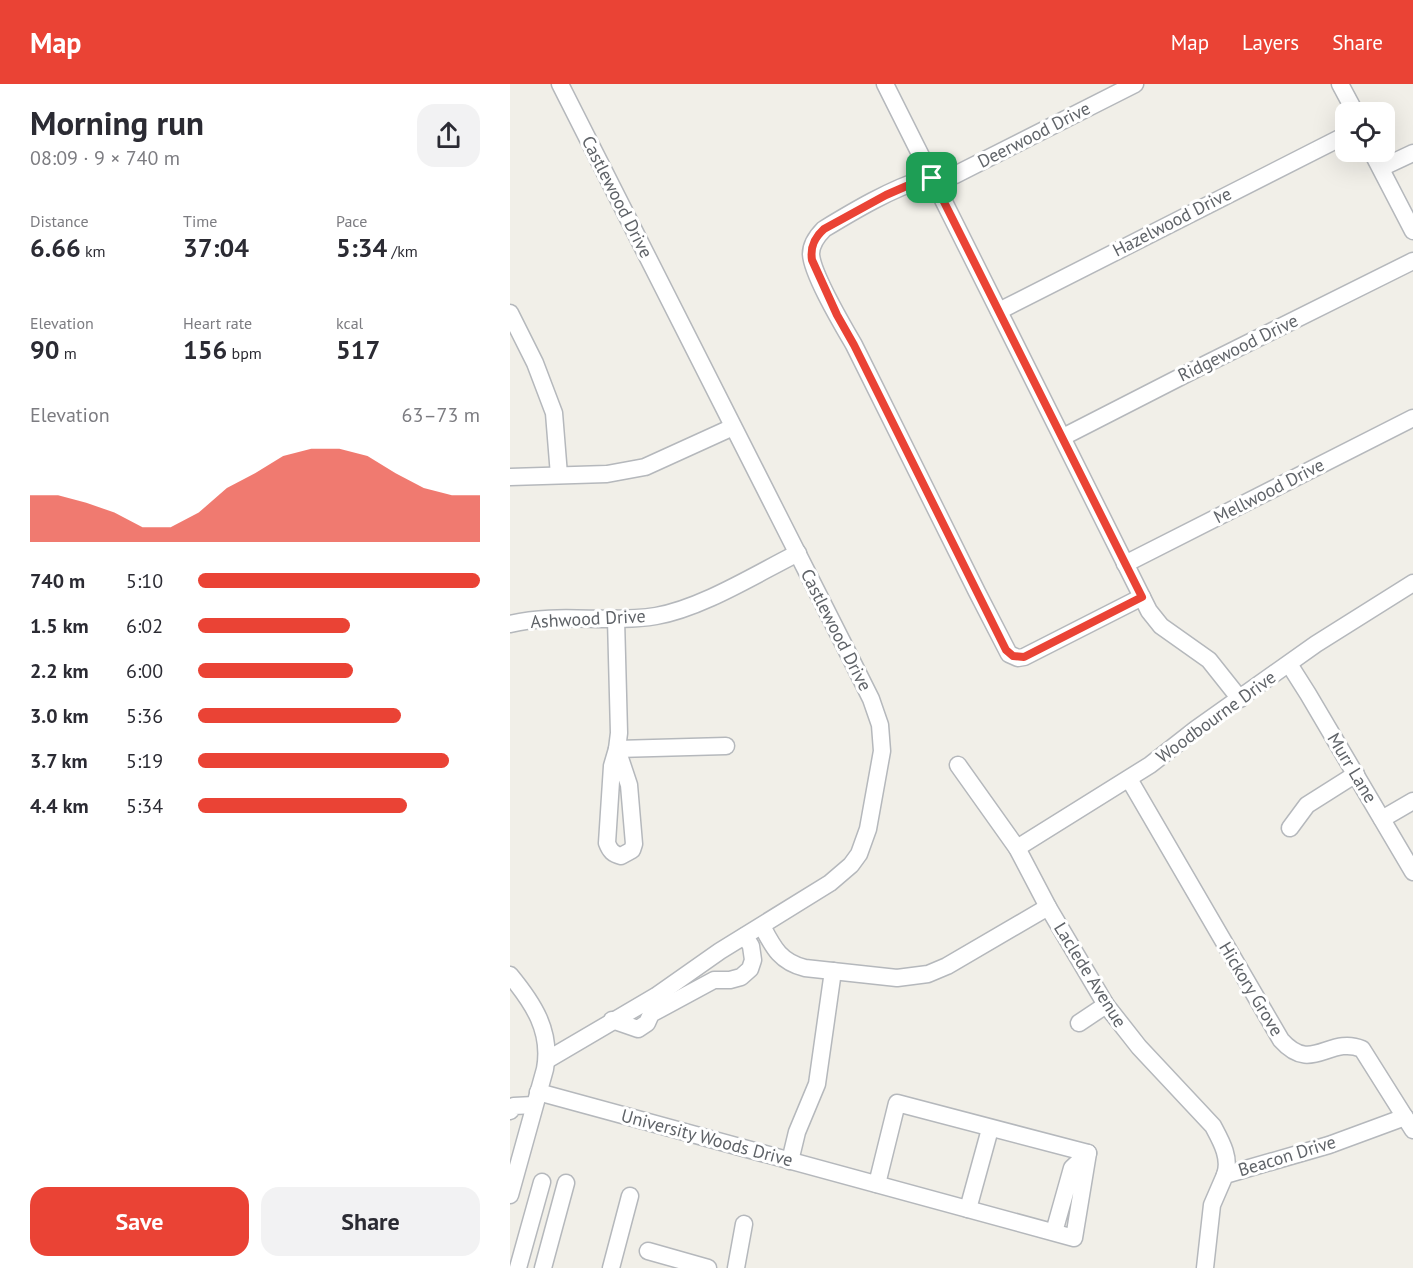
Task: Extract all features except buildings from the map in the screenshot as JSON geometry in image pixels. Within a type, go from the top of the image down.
[{"type":"street","name":"Castlewood Drive","points":[[547,1060],[612,1020],[657,996],[720,951],[830,883],[851,866],[859,854],[868,829],[882,751],[880,725],[870,699],[595,149],[560,84]]},
{"type":"street","points":[[885,84],[1142,597],[1156,621],[1209,660],[1240,699]]},
{"type":"street","name":"Deerwood Drive","points":[[932,178],[956,175],[1135,84]]},
{"type":"street","points":[[1340,84],[1350,102]]},
{"type":"street","name":"Hazelwood Drive","points":[[999,310],[1335,141]]},
{"type":"street","points":[[1381,168],[1413,153]]},
{"type":"street","points":[[1378,162],[1413,231]]},
{"type":"street","points":[[932,178],[925,178],[886,195],[832,224],[817,236],[811,252],[812,260],[837,315],[1009,654],[1018,658],[1024,657],[1142,597]]},
{"type":"street","name":"Ridgewood Drive","points":[[1063,437],[1413,261]]},
{"type":"street","points":[[510,313],[535,363],[554,412],[560,475]]},
{"type":"street","name":"Mellwood Drive","points":[[1125,564],[1413,418]]},
{"type":"street","points":[[510,477],[607,474],[645,467],[734,427]]},
{"type":"street","name":"Ashwood Drive","points":[[510,624],[535,620],[656,616],[687,606],[798,553]]},
{"type":"street","name":"Woodbourne Drive","points":[[1017,848],[1129,779],[1316,644],[1413,583]]},
{"type":"street","points":[[616,619],[619,733],[612,766],[607,843],[609,849],[621,856],[632,850],[634,844],[629,785],[617,749]]},
{"type":"street","name":"Murr Lane","points":[[1289,664],[1413,872]]},
{"type":"street","points":[[617,749],[687,749],[726,746]]},
{"type":"street","name":"Laclede Avenue","points":[[958,765],[1017,848],[1048,907],[1106,1005],[1139,1047],[1213,1126],[1227,1158],[1225,1175]]},
{"type":"street","points":[[1290,828],[1307,805],[1356,774]]},
{"type":"street","name":"Hickory Grove","points":[[1129,779],[1288,1049],[1307,1056],[1347,1046],[1362,1050],[1409,1124]]},
{"type":"street","points":[[1382,819],[1413,801]]},
{"type":"street","points":[[762,926],[774,949],[792,965],[897,978],[928,974],[947,966],[1048,907]]},
{"type":"street","points":[[612,1020],[638,1029],[647,1023],[651,1014],[714,980],[741,977],[750,969],[753,960],[751,946],[745,936]]},
{"type":"street","points":[[790,1161],[797,1132],[817,1084],[832,971]]},
{"type":"street","points":[[510,975],[539,1015],[546,1039],[547,1060],[511,1191]]},
{"type":"street","points":[[1079,1023],[1106,1005]]},
{"type":"street","points":[[510,1111],[514,1106],[536,1099]]},
{"type":"street","name":"University Woods Drive","points":[[536,1099],[790,1161],[1074,1238],[1088,1153],[897,1103],[877,1184]]},
{"type":"street","name":"Beacon Drive","points":[[1205,1268],[1212,1205],[1225,1175],[1409,1124]]},
{"type":"street","points":[[968,1209],[990,1129]]},
{"type":"street","points":[[518,1268],[542,1182]]},
{"type":"street","points":[[543,1268],[566,1183]]},
{"type":"street","points":[[611,1268],[630,1196]]},
{"type":"street","points":[[736,1268],[744,1224]]},
{"type":"street","points":[[648,1251],[708,1268]]},
{"type":"route","points":[[925,178],[932,178],[1142,597],[1024,657],[1018,658],[1006,650],[837,315],[812,260],[813,243],[824,229],[886,195],[925,178]]}]
